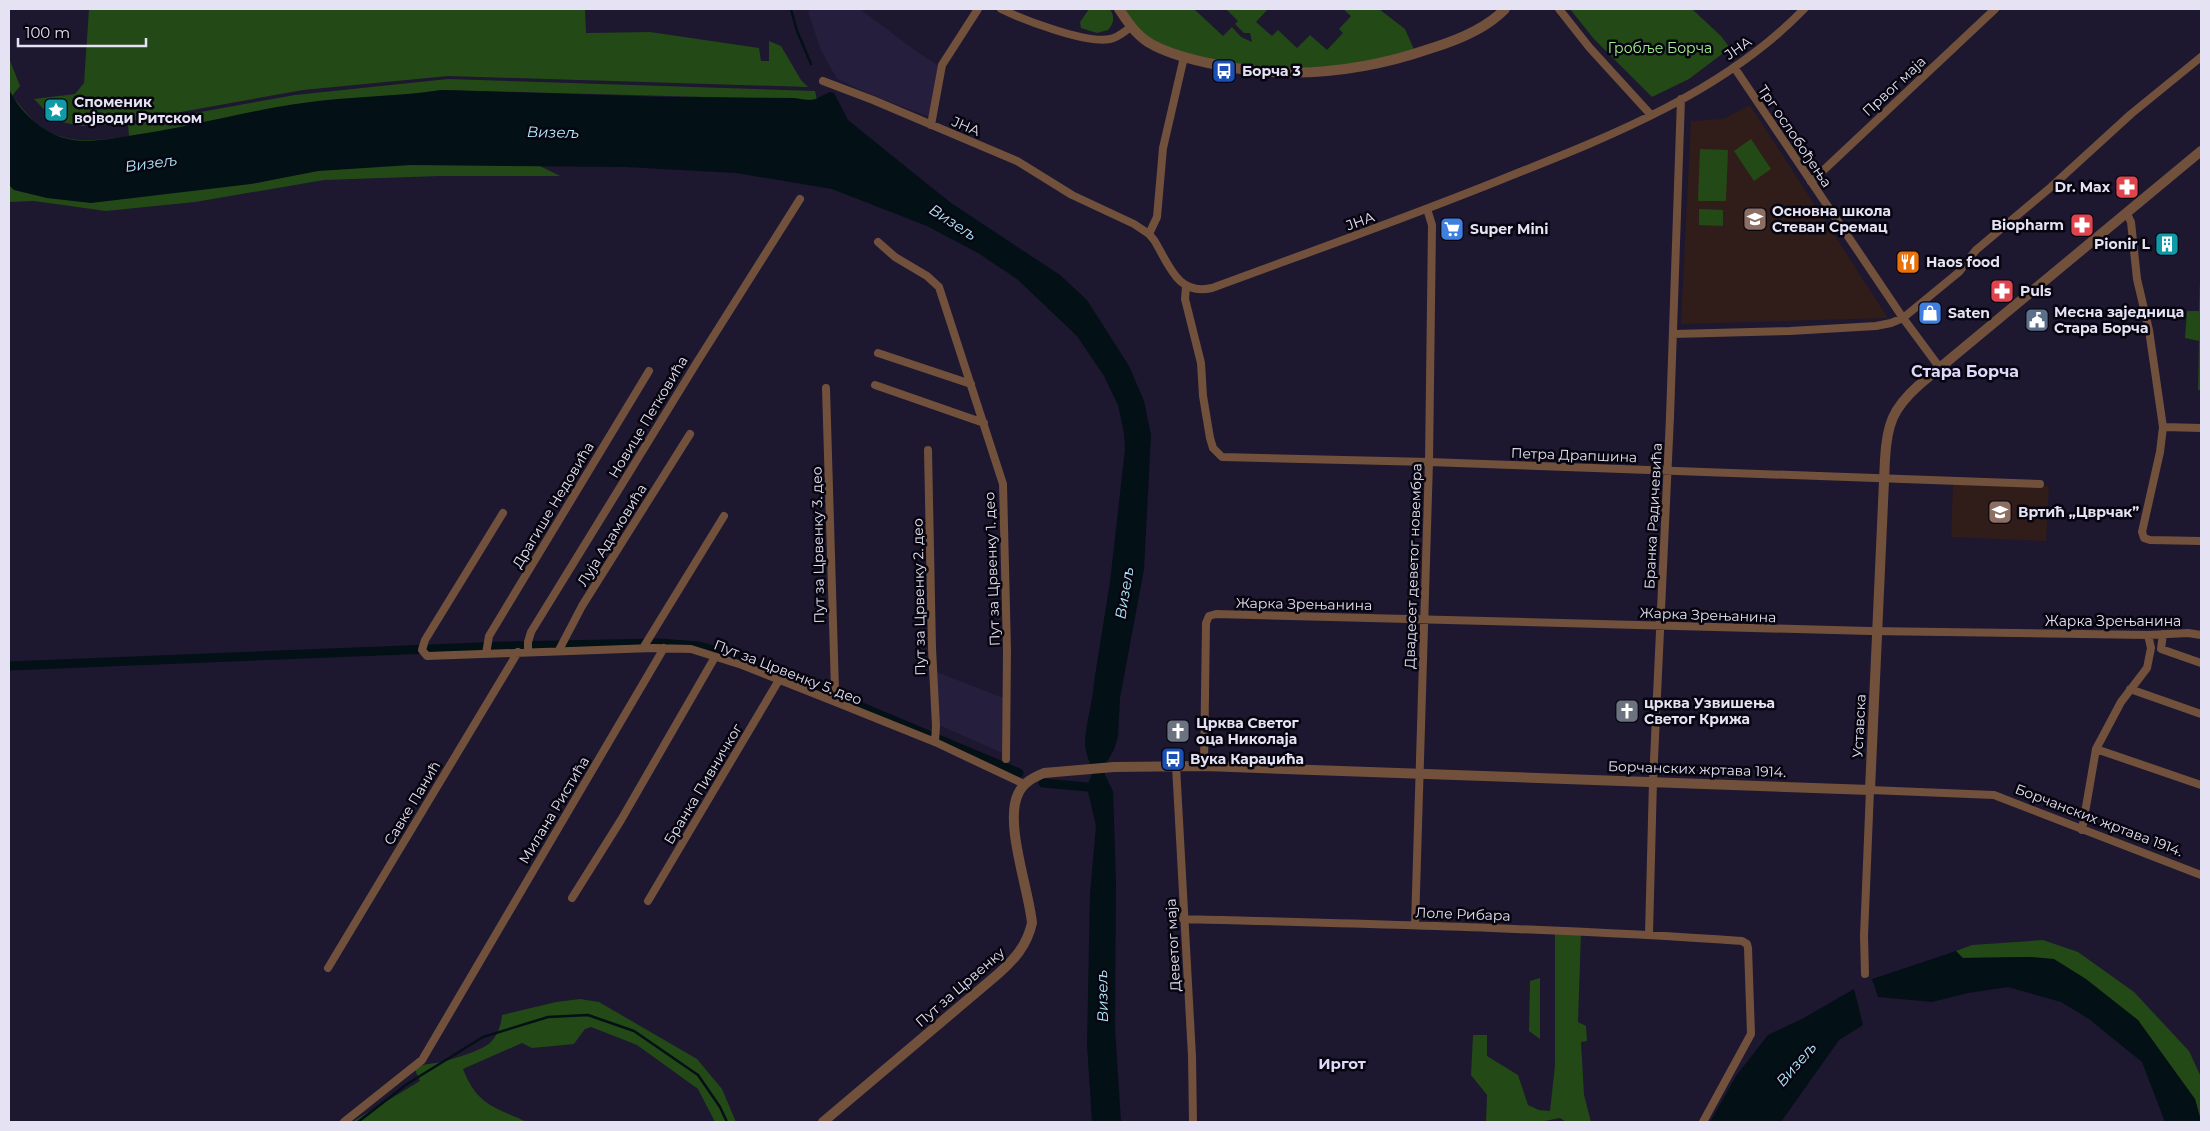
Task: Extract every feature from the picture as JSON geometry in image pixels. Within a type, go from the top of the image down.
[{"type":"street","name":"ЈНА","points":[[931,125],[942,65],[978,9]]},
{"type":"street","points":[[1001,9],[1041,26],[1089,38],[1110,40],[1131,27]]},
{"type":"street","points":[[1119,9],[1131,27],[1155,46],[1184,57],[1251,71],[1301,74],[1345,70],[1381,63],[1442,45],[1480,28],[1504,9]]},
{"type":"street","points":[[1559,9],[1589,47],[1651,115]]},
{"type":"street","name":"ЈНА","points":[[823,82],[873,100],[1016,161],[1072,195],[1134,224],[1149,234],[1174,275],[1186,287],[1200,290],[1212,288],[1428,209],[1578,149],[1651,115],[1734,67],[1771,40],[1804,9]]},
{"type":"street","name":"Првог маја","points":[[1811,182],[1995,9]]},
{"type":"street","points":[[1149,234],[1157,217],[1163,148],[1184,57]]},
{"type":"street","points":[[1673,334],[1790,331],[1876,326],[1902,318],[1958,272],[1976,250],[2051,187],[2131,114],[2201,57]]},
{"type":"street","name":"Трг ослобођења","points":[[1734,67],[1902,318],[1940,368]]},
{"type":"street","name":"Бранка Радичевића","points":[[1649,934],[1653,781],[1673,334],[1680,99]]},
{"type":"street","name":"Уставска","points":[[1864,974],[1864,936],[1884,479],[1887,435],[1892,417],[1906,396],[2201,151]]},
{"type":"street","name":"Новице Петковића","points":[[528,652],[531,632],[699,358],[800,199]]},
{"type":"street","name":"Двадесет деветог новембра","points":[[1416,925],[1429,462],[1432,226],[1428,209]]},
{"type":"street","points":[[2127,214],[2132,226],[2137,279],[2149,330],[2163,427],[2160,452],[2142,532],[2144,538],[2150,540],[2201,541]]},
{"type":"street","name":"Пут за Црвенку 1. део","points":[[878,242],[895,257],[927,276],[939,287],[1003,484],[1007,650],[1006,759]]},
{"type":"street","name":"Петра Драпшина","points":[[1186,287],[1185,299],[1201,363],[1203,396],[1210,438],[1217,454],[1228,457],[1429,462],[2040,484]]},
{"type":"street","points":[[878,354],[971,384]]},
{"type":"street","name":"Драгише Недовића","points":[[486,654],[489,636],[649,371]]},
{"type":"street","points":[[875,385],[984,423]]},
{"type":"street","name":"Пут за Црвенку 3. део","points":[[826,388],[835,690],[833,701]]},
{"type":"street","points":[[2163,427],[2201,428]]},
{"type":"street","name":"Луја Адамовића","points":[[559,650],[582,606],[690,434]]},
{"type":"street","name":"Пут за Црвенку 2. део","points":[[928,450],[935,738]]},
{"type":"street","name":"Пут за Црвенку 5. део","points":[[503,513],[422,646],[424,654],[431,657],[559,650],[691,649],[935,738],[1024,784]]},
{"type":"street","points":[[643,648],[724,516]]},
{"type":"street","name":"Жарка Зрењанина","points":[[1204,766],[1206,623],[1209,616],[1216,614],[1877,632],[2148,635],[2201,633]]},
{"type":"street","points":[[2161,649],[2163,634]]},
{"type":"street","points":[[2082,830],[2096,749],[2107,726],[2130,689],[2144,673],[2150,661],[2151,648],[2148,635]]},
{"type":"street","name":"Милана Ристића","points":[[344,1122],[422,1060],[664,648]]},
{"type":"street","points":[[2151,648],[2161,649],[2201,663]]},
{"type":"street","name":"Савке Панић","points":[[328,968],[518,652]]},
{"type":"street","points":[[572,898],[621,820],[715,657]]},
{"type":"street","name":"Бранка Пивничког","points":[[648,901],[779,680]]},
{"type":"street","points":[[2130,689],[2201,714]]},
{"type":"street","points":[[2096,749],[2201,785]]},
{"type":"street","name":"Деветог маја","points":[[1176,766],[1194,1122]]},
{"type":"street","name":"Борчанских жртава 1914.","points":[[1024,784],[1033,777],[1044,774],[1090,768],[1204,766],[1994,795],[2201,875]]},
{"type":"street","name":"Пут за Црвенку","points":[[823,1122],[998,974],[1015,959],[1023,948],[1029,936],[1032,923],[1013,816],[1018,794],[1024,784]]},
{"type":"street","name":"Лоле Рибара","points":[[1183,919],[1649,934],[1742,941],[1747,944],[1748,948],[1751,1034],[1703,1122]]},
{"type":"shaded area","points":[[812,9],[860,9],[938,65],[929,117],[837,79],[821,50],[808,12]]},
{"type":"shaded area","name":"Основна школа Стеван Сремац","points":[[1750,105],[1888,318],[1681,324],[1691,121],[1723,119]]},
{"type":"shaded area","name":"Вртић „Цврчак”","points":[[1953,482],[2049,486],[2046,541],[1951,537]]},
{"type":"shaded area","points":[[937,672],[1003,698],[1002,753],[939,725]]},
{"type":"green space","points":[[89,9],[585,9],[586,33],[650,32],[759,48],[761,61],[769,61],[769,41],[781,46],[801,80],[808,87],[448,76],[303,90],[109,125],[79,126],[54,120],[34,99],[75,94],[84,83]]},
{"type":"green space","points":[[1089,9],[1110,9],[1113,20],[1108,30],[1097,33],[1081,28],[1080,22]]},
{"type":"green space","points":[[1119,9],[1194,9],[1223,36],[1232,27],[1241,37],[1252,42],[1250,33],[1244,33],[1235,24],[1238,21],[1226,9],[1268,9],[1256,22],[1272,36],[1278,30],[1297,48],[1310,35],[1327,50],[1343,33],[1339,29],[1351,16],[1343,9],[1379,9],[1405,29],[1416,54],[1381,63],[1251,71],[1155,46]]},
{"type":"green space","name":"Гробље Борча","points":[[1570,9],[1692,9],[1721,36],[1730,48],[1689,79],[1652,97],[1594,39]]},
{"type":"green space","points":[[9,58],[20,86],[12,96],[36,123],[46,130],[68,139],[80,140],[129,136],[128,125],[295,95],[448,79],[815,91],[817,100],[442,90],[136,135],[307,165],[534,163],[560,176],[440,176],[324,180],[195,202],[106,211],[34,201],[9,202]]},
{"type":"green space","points":[[1751,139],[1771,169],[1754,181],[1734,151]]},
{"type":"green space","points":[[1700,149],[1728,150],[1726,201],[1698,201]]},
{"type":"green space","points":[[1699,209],[1723,210],[1723,226],[1699,225]]},
{"type":"green space","points":[[2200,278],[2201,390],[2198,390],[2199,341],[2185,338],[2187,311],[2199,311]]},
{"type":"green space","points":[[1555,930],[1581,932],[1578,1022],[1586,1026],[1587,1041],[1581,1042],[1584,1095],[1591,1122],[1566,1122],[1560,1118],[1540,1122],[1486,1122],[1487,1095],[1471,1075],[1473,1035],[1487,1035],[1487,1056],[1518,1075],[1528,1105],[1539,1110],[1550,1111],[1555,1065]]},
{"type":"green space","points":[[2043,940],[2078,952],[2134,992],[2189,1051],[2201,1077],[2201,1120],[2195,1099],[2032,957],[1962,958],[1956,951],[1972,945]]},
{"type":"green space","points":[[1540,978],[1540,1039],[1529,1031],[1530,981]]},
{"type":"green space","points":[[580,999],[599,1002],[697,1059],[722,1089],[736,1122],[715,1122],[698,1089],[637,1045],[591,1027],[585,1029],[574,1044],[532,1048],[522,1043],[463,1069],[468,1081],[481,1098],[496,1108],[527,1122],[352,1122],[420,1081],[415,1070],[420,1066],[455,1058],[486,1046],[497,1033],[502,1015],[556,1002]]},
{"type":"water","name":"Визељ","points":[[9,89],[18,105],[47,131],[72,140],[88,141],[150,133],[259,110],[303,103],[442,90],[666,97],[795,98],[807,100],[830,92],[834,93],[848,120],[890,154],[951,203],[1060,275],[1087,300],[1129,366],[1144,401],[1151,435],[1144,569],[1120,698],[1118,736],[1114,750],[1105,765],[1105,775],[1113,791],[1116,882],[1115,1028],[1121,1122],[1092,1122],[1087,1044],[1090,894],[1096,826],[1088,791],[1088,784],[1093,772],[1085,742],[1110,582],[1125,449],[1124,433],[1118,405],[1104,376],[1077,336],[1017,279],[978,253],[927,226],[832,189],[736,173],[626,167],[411,165],[318,171],[251,184],[91,203],[47,198],[14,190],[9,185]]},
{"type":"water","points":[[1956,951],[1963,958],[2032,957],[2054,959],[2086,979],[2138,1020],[2195,1099],[2201,1122],[2165,1122],[2142,1062],[2089,1019],[2061,1002],[2008,987],[1968,993],[1932,1002],[1878,997],[1872,979]]},
{"type":"water","name":"Визељ","points":[[1854,989],[1863,1025],[1839,1040],[1781,1122],[1710,1122],[1736,1076],[1768,1035],[1802,1019]]},
{"type":"waterway","points":[[791,9],[797,31],[811,64]]},
{"type":"waterway","points":[[9,666],[505,646],[659,643],[699,646],[750,660],[1019,773]]},
{"type":"waterway","points":[[1043,783],[1099,788]]},
{"type":"waterway","points":[[358,1122],[407,1084],[483,1037],[548,1017],[588,1015],[634,1031],[698,1075],[720,1107],[727,1122]]},
{"type":"place","name":"Борча 3","points":[[1224,71]]},
{"type":"place","name":"Споменик војводи Ритском","points":[[56,110]]},
{"type":"place","name":"Dr. Max","points":[[2127,187]]},
{"type":"place","name":"Основна школа Стеван Сремац","points":[[1755,219]]},
{"type":"place","name":"Biopharm","points":[[2082,225]]},
{"type":"place","name":"Super Mini","points":[[1452,229]]},
{"type":"place","name":"Pionir L","points":[[2167,244]]},
{"type":"place","name":"Haos food","points":[[1908,262]]},
{"type":"place","name":"Puls","points":[[2002,291]]},
{"type":"place","name":"Saten","points":[[1930,313]]},
{"type":"place","name":"Месна заједница Стара Борча","points":[[2037,320]]},
{"type":"place","name":"Вртић „Цврчак”","points":[[2000,512]]},
{"type":"place","name":"црква Узвишења Светог Крижа","points":[[1627,711]]},
{"type":"place","name":"Црква Светог оца Николаја","points":[[1178,731]]},
{"type":"place","name":"Вука Караџића","points":[[1173,759]]},
{"type":"district","name":"Стара Борча","points":[[1965,371]]},
{"type":"district","name":"Иргот","points":[[1342,1063]]}]
